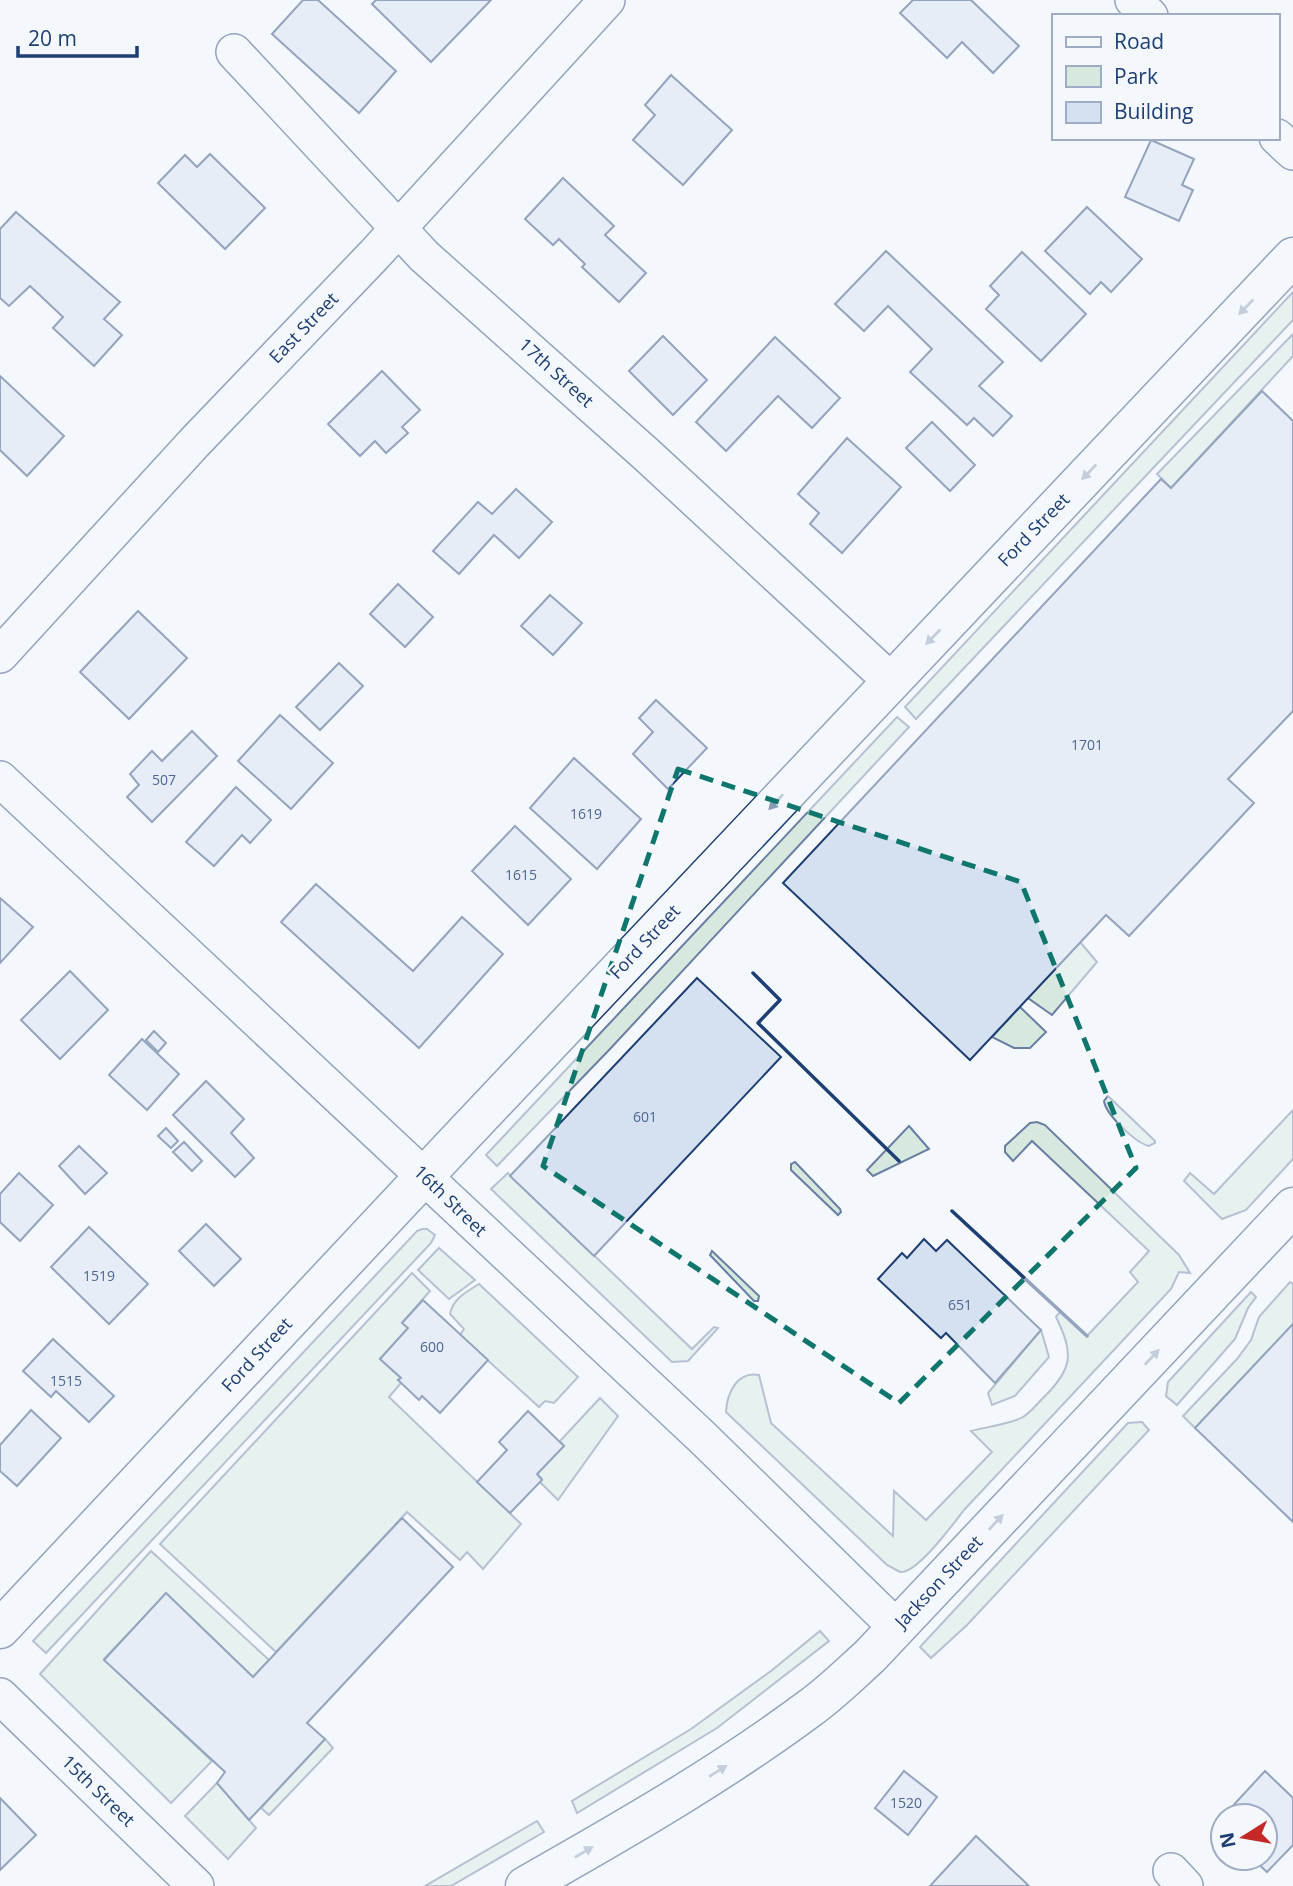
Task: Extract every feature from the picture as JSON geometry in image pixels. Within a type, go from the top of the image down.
[{"type":"main road","name":"Ford Street","points":[[0,1629],[470,1126],[1293,257]]},
{"type":"main road","name":"Jackson Street","points":[[525,1886],[660,1807],[762,1742],[812,1707],[870,1656],[1293,1207]]},
{"type":"street","name":"East Street","points":[[0,655],[607,0]]},
{"type":"street","points":[[1133,0],[1148,14]]},
{"type":"street","name":"17th Street","points":[[234,52],[425,256],[647,455],[891,681]]},
{"type":"street","points":[[1279,139],[1293,152]]},
{"type":"street","name":"16th Street","points":[[0,779],[703,1438],[896,1627]]},
{"type":"street","name":"15th Street","points":[[0,1696],[196,1886]]},
{"type":"highlighted area","points":[[678,769],[1021,882],[1136,1168],[899,1403],[543,1166]]},
{"type":"green space","points":[[1293,292],[1293,320],[916,719],[905,707]]},
{"type":"green space","points":[[1293,334],[1293,356],[1171,488],[1157,474]]},
{"type":"green space","points":[[897,717],[909,727],[610,1049],[497,1166],[486,1155]]},
{"type":"green space","points":[[1080,942],[1097,962],[1052,1015],[1028,998]]},
{"type":"green space","points":[[1020,1007],[1046,1032],[1030,1048],[1014,1048],[992,1037]]},
{"type":"green space","points":[[1108,1096],[1155,1143],[1149,1146],[1143,1144],[1122,1128],[1106,1107],[1104,1101]]},
{"type":"green space","points":[[1293,1110],[1293,1159],[1246,1210],[1222,1219],[1184,1181],[1190,1173],[1214,1194]]},
{"type":"green space","points":[[1030,1123],[1045,1125],[1179,1255],[1190,1273],[1179,1272],[1171,1289],[964,1510],[925,1557],[916,1565],[900,1572],[887,1565],[726,1412],[728,1398],[739,1380],[745,1376],[759,1375],[771,1423],[893,1536],[894,1491],[926,1520],[992,1452],[971,1431],[1023,1417],[1060,1378],[1068,1360],[1068,1351],[1056,1317],[1060,1312],[1087,1336],[1138,1282],[1130,1272],[1149,1251],[1032,1141],[1013,1161],[1005,1152],[1005,1146]]},
{"type":"green space","points":[[909,1126],[929,1149],[873,1176],[867,1170]]},
{"type":"green space","points":[[795,1162],[840,1209],[838,1215],[791,1170],[791,1164]]},
{"type":"green space","points":[[508,1173],[692,1349],[714,1327],[718,1328],[688,1361],[672,1362],[491,1189]]},
{"type":"green space","points":[[422,1229],[435,1235],[431,1243],[46,1653],[33,1641],[417,1231]]},
{"type":"green space","points":[[439,1248],[475,1280],[449,1299],[418,1270]]},
{"type":"green space","points":[[712,1251],[759,1296],[758,1301],[754,1301],[710,1255]]},
{"type":"green space","points":[[412,1273],[430,1291],[402,1323],[408,1328],[380,1359],[401,1378],[398,1380],[401,1383],[389,1397],[521,1524],[483,1569],[467,1552],[460,1560],[407,1512],[276,1652],[160,1544]]},
{"type":"green space","points":[[1290,1282],[1293,1284],[1293,1324],[1195,1428],[1183,1416],[1237,1359],[1251,1340],[1259,1317]]},
{"type":"green space","points":[[479,1284],[578,1377],[554,1403],[545,1401],[539,1407],[460,1335],[464,1329],[450,1314],[452,1308],[461,1296]]},
{"type":"green space","points":[[1251,1292],[1256,1297],[1248,1308],[1235,1339],[1177,1405],[1166,1396],[1168,1382]]},
{"type":"green space","points":[[1041,1330],[1049,1357],[1015,1396],[992,1405],[988,1393]]},
{"type":"green space","points":[[600,1398],[618,1416],[558,1500],[540,1482],[542,1479],[537,1474],[564,1446],[560,1441]]},
{"type":"green space","points":[[1142,1422],[1149,1430],[967,1625],[931,1658],[920,1647],[1128,1423]]},
{"type":"green space","points":[[151,1551],[269,1660],[253,1677],[166,1594],[104,1659],[212,1761],[171,1803],[40,1674]]},
{"type":"green space","points":[[820,1631],[829,1641],[717,1728],[577,1813],[572,1801],[691,1729],[771,1671]]},
{"type":"green space","points":[[325,1739],[333,1748],[269,1815],[261,1808]]},
{"type":"green space","points":[[217,1783],[256,1828],[228,1859],[185,1816]]},
{"type":"green space","points":[[537,1821],[544,1832],[451,1886],[425,1886]]},
{"type":"building","points":[[303,0],[318,0],[396,71],[359,113],[272,34]]},
{"type":"building","points":[[376,0],[491,0],[431,62],[372,4]]},
{"type":"building","points":[[913,0],[971,0],[1019,46],[993,73],[962,42],[947,58],[900,13]]},
{"type":"building","points":[[671,75],[732,130],[683,185],[633,140],[655,115],[645,105]]},
{"type":"building","points":[[1151,140],[1194,159],[1182,185],[1193,190],[1179,221],[1125,197]]},
{"type":"building","points":[[210,154],[265,208],[225,249],[158,183],[185,155],[197,167]]},
{"type":"building","points":[[563,178],[614,226],[605,235],[646,273],[619,302],[582,267],[585,264],[559,239],[553,245],[525,219]]},
{"type":"building","points":[[1087,207],[1142,259],[1111,292],[1101,282],[1090,294],[1045,251]]},
{"type":"building","points":[[16,212],[120,302],[104,319],[122,335],[94,366],[53,328],[63,317],[30,286],[9,306],[0,298],[0,229]]},
{"type":"building","points":[[886,251],[1003,362],[979,386],[1012,416],[993,436],[974,418],[967,425],[910,372],[932,349],[888,306],[864,331],[835,304]]},
{"type":"building","points":[[1022,252],[1086,314],[1041,361],[986,309],[999,295],[990,286]]},
{"type":"building","points":[[663,336],[707,380],[673,415],[629,371]]},
{"type":"building","points":[[775,337],[840,398],[812,428],[778,396],[726,451],[696,422]]},
{"type":"building","points":[[382,371],[420,410],[402,427],[408,433],[386,453],[375,441],[360,456],[328,424]]},
{"type":"building","points":[[0,376],[64,436],[27,476],[0,450]]},
{"type":"building","points":[[1262,391],[1293,421],[1293,711],[1228,779],[1254,803],[1129,936],[1106,915],[970,1060],[783,883],[1161,479],[1171,488]]},
{"type":"building","points":[[932,422],[975,465],[950,491],[906,448]]},
{"type":"building","points":[[847,438],[901,487],[842,553],[810,524],[819,513],[798,494]]},
{"type":"building","points":[[516,489],[552,522],[519,558],[494,535],[459,574],[433,551],[478,502],[492,514]]},
{"type":"building","points":[[398,584],[433,617],[405,647],[370,614]]},
{"type":"building","points":[[550,595],[582,623],[553,655],[521,626]]},
{"type":"building","points":[[138,611],[187,658],[129,719],[80,672]]},
{"type":"building","points":[[339,663],[363,686],[320,730],[296,707]]},
{"type":"building","points":[[656,700],[707,748],[668,789],[633,754],[653,732],[639,718]]},
{"type":"building","points":[[280,715],[333,763],[291,809],[238,761]]},
{"type":"building","points":[[192,731],[217,756],[152,822],[127,797],[139,785],[130,774],[152,751],[162,761]]},
{"type":"building","points":[[574,758],[641,819],[597,869],[530,808]]},
{"type":"building","points":[[236,787],[271,820],[250,843],[242,835],[214,866],[186,842]]},
{"type":"building","points":[[515,826],[571,879],[528,925],[472,871]]},
{"type":"building","points":[[316,884],[413,971],[462,917],[503,954],[419,1048],[281,922]]},
{"type":"building","points":[[0,898],[33,927],[0,963]]},
{"type":"building","points":[[70,971],[108,1010],[60,1059],[21,1020]]},
{"type":"building","points":[[697,978],[781,1057],[594,1256],[510,1176]]},
{"type":"building","points":[[154,1031],[166,1043],[158,1052],[146,1040]]},
{"type":"building","points":[[142,1039],[179,1074],[147,1110],[109,1075]]},
{"type":"building","points":[[206,1081],[244,1119],[231,1133],[254,1158],[235,1177],[173,1115]]},
{"type":"building","points":[[166,1128],[178,1141],[171,1148],[158,1136]]},
{"type":"building","points":[[184,1142],[202,1161],[192,1171],[173,1152]]},
{"type":"building","points":[[79,1146],[107,1173],[85,1194],[59,1166]]},
{"type":"building","points":[[19,1173],[53,1205],[20,1241],[0,1222],[0,1194]]},
{"type":"building","points":[[206,1224],[241,1259],[214,1286],[179,1251]]},
{"type":"building","points":[[89,1227],[148,1284],[109,1324],[51,1267]]},
{"type":"building","points":[[924,1239],[936,1251],[947,1240],[1041,1330],[995,1383],[946,1333],[941,1338],[878,1279],[902,1253],[907,1258]]},
{"type":"building","points":[[423,1300],[488,1360],[440,1413],[422,1396],[419,1400],[398,1380],[401,1378],[380,1359],[408,1328],[402,1323]]},
{"type":"building","points":[[1293,1324],[1293,1522],[1195,1428]]},
{"type":"building","points":[[53,1339],[114,1396],[89,1422],[56,1391],[51,1397],[23,1371]]},
{"type":"building","points":[[31,1410],[61,1438],[17,1486],[0,1471],[0,1445]]},
{"type":"building","points":[[528,1411],[564,1446],[537,1474],[542,1480],[510,1513],[477,1482],[507,1450],[499,1442]]},
{"type":"building","points":[[402,1518],[453,1567],[307,1723],[325,1739],[249,1820],[217,1783],[225,1772],[104,1660],[166,1593],[253,1677]]},
{"type":"building","points":[[904,1771],[937,1797],[908,1835],[875,1808]]},
{"type":"building","points":[[1265,1771],[1293,1798],[1293,1845],[1279,1860],[1279,1802],[1236,1802]]},
{"type":"building","points":[[0,1798],[36,1835],[0,1870]]},
{"type":"building","points":[[976,1836],[1029,1886],[930,1886]]},
{"type":"wall","points":[[753,973],[780,1000],[758,1023],[899,1161]]},
{"type":"wall","points":[[952,1211],[1087,1336]]}]
